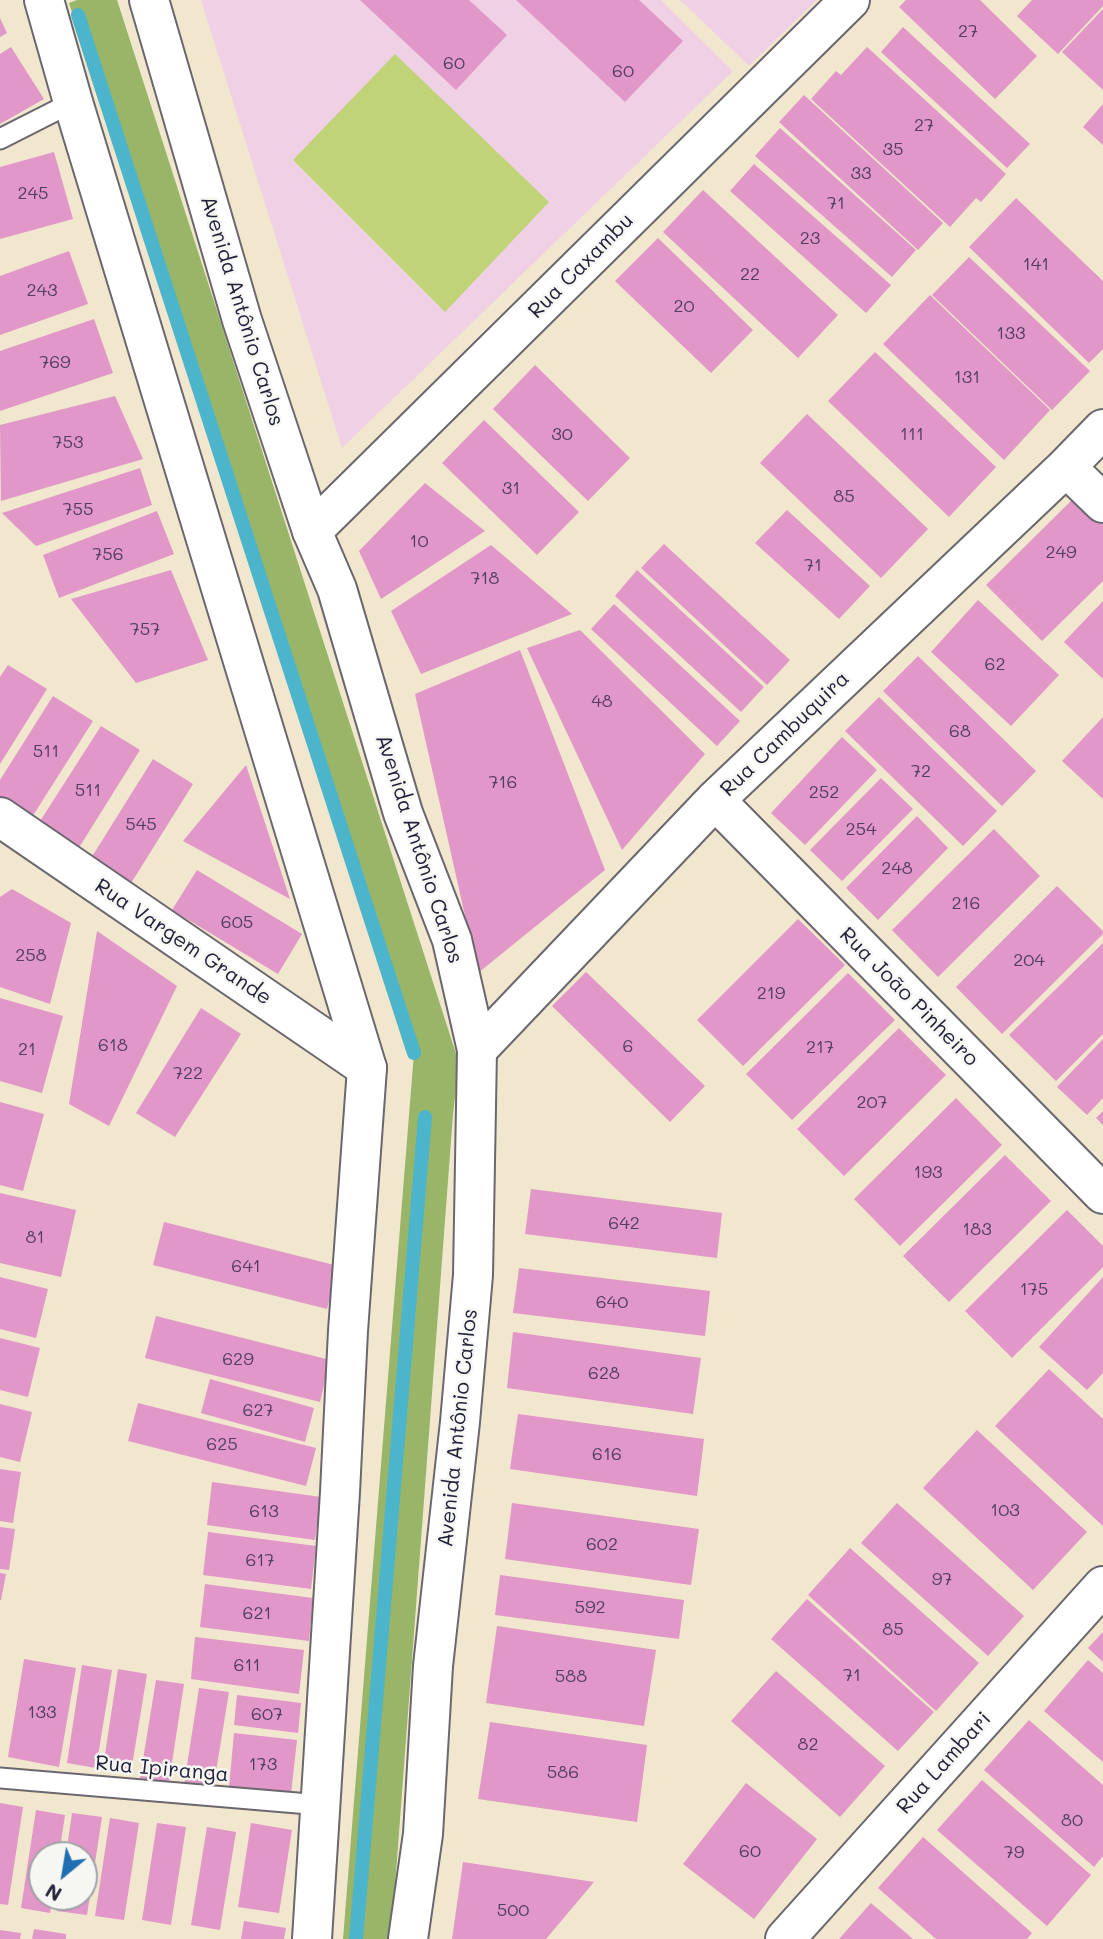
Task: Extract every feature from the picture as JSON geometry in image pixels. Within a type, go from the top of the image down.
[{"type":"street","points":[[44,0],[367,1068],[348,1331],[312,1939]]},
{"type":"street","name":"Avenida Antônio Carlos","points":[[149,0],[242,320],[312,531],[337,589],[403,813],[452,940],[477,1049],[473,1275],[459,1436],[433,1666],[423,1834],[408,1939]]},
{"type":"street","name":"Rua Caxambu","points":[[312,531],[850,0]]},
{"type":"street","name":"Rua Cambuquira","points":[[477,1049],[715,800],[1103,429]]},
{"type":"street","points":[[1066,467],[1103,503]]},
{"type":"street","name":"Rua João Pinheiro","points":[[715,800],[1103,1195]]},
{"type":"street","name":"Rua Vargem Grande","points":[[0,817],[367,1068]]},
{"type":"street","name":"Rua Lambari","points":[[785,1939],[1103,1586]]},
{"type":"lane","points":[[0,139],[73,102]]},
{"type":"lane","name":"Rua Ipiranga","points":[[0,1778],[321,1805]]},
{"type":"shaded area","points":[[201,0],[661,0],[733,71],[342,448]]},
{"type":"shaded area","points":[[680,0],[817,0],[749,66]]},
{"type":"green space","points":[[77,0],[117,0],[459,1063],[391,1939],[343,1939],[414,1053],[69,3]]},
{"type":"green space","points":[[395,54],[549,202],[445,312],[293,160]]},
{"type":"building","points":[[360,0],[469,0],[507,35],[456,90]]},
{"type":"building","points":[[516,0],[639,0],[683,41],[625,102]]},
{"type":"building","points":[[906,0],[980,0],[1037,56],[995,99],[899,7]]},
{"type":"building","points":[[1032,0],[1103,0],[1103,6],[1058,54],[1017,16]]},
{"type":"building","points":[[1103,9],[1103,90],[1062,52]]},
{"type":"building","points":[[0,18],[7,33],[0,37]]},
{"type":"building","points":[[903,27],[1030,144],[1007,168],[881,52]]},
{"type":"building","points":[[11,47],[44,99],[0,124],[0,54]]},
{"type":"building","points":[[867,47],[1006,174],[981,202],[976,198],[950,227],[811,99],[836,71],[841,75]]},
{"type":"building","points":[[804,95],[943,223],[918,250],[779,122]]},
{"type":"building","points":[[1103,104],[1103,145],[1083,127]]},
{"type":"building","points":[[780,128],[916,250],[892,277],[755,156]]},
{"type":"building","points":[[54,152],[73,219],[0,239],[0,167]]},
{"type":"building","points":[[754,164],[891,285],[866,313],[730,191]]},
{"type":"building","points":[[703,190],[838,315],[798,358],[663,232]]},
{"type":"building","points":[[1016,198],[1103,281],[1103,349],[1089,363],[969,247]]},
{"type":"building","points":[[658,238],[753,330],[711,373],[615,281]]},
{"type":"building","points":[[69,251],[88,304],[0,335],[0,276]]},
{"type":"building","points":[[969,257],[1090,371],[1052,410],[932,295]]},
{"type":"building","points":[[930,295],[1050,410],[1004,460],[883,344]]},
{"type":"building","points":[[94,319],[113,373],[0,411],[0,351]]},
{"type":"building","points":[[875,352],[996,467],[949,517],[828,401]]},
{"type":"building","points":[[535,365],[630,458],[588,501],[493,409]]},
{"type":"building","points":[[115,396],[143,459],[1,501],[0,425]]},
{"type":"building","points":[[807,414],[928,529],[881,578],[760,463]]},
{"type":"building","points":[[484,420],[579,512],[537,555],[442,463]]},
{"type":"building","points":[[140,468],[152,505],[36,546],[2,513]]},
{"type":"building","points":[[425,483],[485,531],[381,599],[359,551]]},
{"type":"building","points":[[1077,495],[1103,522],[1103,581],[1042,641],[986,585]]},
{"type":"building","points":[[787,510],[870,586],[839,619],[755,543]]},
{"type":"building","points":[[157,511],[174,554],[59,598],[43,555]]},
{"type":"building","points":[[664,544],[790,660],[767,685],[641,568]]},
{"type":"building","points":[[491,545],[572,614],[421,674],[391,611]]},
{"type":"building","points":[[171,570],[208,660],[136,683],[71,599]]},
{"type":"building","points":[[637,570],[764,687],[741,712],[615,596]]},
{"type":"building","points":[[978,600],[1059,675],[1011,726],[931,652]]},
{"type":"building","points":[[1103,601],[1103,679],[1064,642]]},
{"type":"building","points":[[614,604],[740,721],[717,746],[591,629]]},
{"type":"building","points":[[580,630],[705,754],[622,850],[527,648]]},
{"type":"building","points":[[520,650],[605,870],[478,973],[415,694]]},
{"type":"building","points":[[918,656],[1036,771],[1002,806],[883,691]]},
{"type":"building","points":[[8,665],[47,689],[0,764],[0,677]]},
{"type":"building","points":[[53,696],[93,721],[27,825],[0,808],[0,780]]},
{"type":"building","points":[[879,697],[997,811],[963,846],[845,731]]},
{"type":"building","points":[[1103,717],[1103,799],[1062,761]]},
{"type":"building","points":[[101,726],[140,750],[75,854],[35,829]]},
{"type":"building","points":[[842,737],[877,770],[805,845],[771,813]]},
{"type":"building","points":[[153,759],[193,784],[128,888],[88,863]]},
{"type":"building","points":[[246,765],[290,899],[183,841]]},
{"type":"building","points":[[881,778],[913,809],[842,881],[810,850]]},
{"type":"building","points":[[917,816],[948,848],[878,920],[846,888]]},
{"type":"building","points":[[994,829],[1040,876],[938,977],[892,930]]},
{"type":"building","points":[[197,870],[302,934],[278,974],[172,910]]},
{"type":"building","points":[[1057,886],[1103,934],[1002,1034],[956,987]]},
{"type":"building","points":[[12,889],[71,923],[50,1004],[0,987],[0,897]]},
{"type":"building","points":[[798,919],[845,965],[743,1066],[697,1020]]},
{"type":"building","points":[[97,931],[177,986],[109,1126],[69,1104]]},
{"type":"building","points":[[1103,943],[1103,1034],[1056,1081],[1009,1035]]},
{"type":"building","points":[[586,972],[705,1086],[670,1122],[552,1006]]},
{"type":"building","points":[[848,973],[895,1020],[792,1120],[746,1074]]},
{"type":"building","points":[[0,998],[63,1016],[42,1093],[0,1081]]},
{"type":"building","points":[[201,1008],[241,1034],[175,1137],[136,1113]]},
{"type":"building","points":[[899,1028],[946,1075],[844,1176],[797,1129]]},
{"type":"building","points":[[1103,1039],[1103,1098],[1087,1115],[1057,1087]]},
{"type":"building","points":[[956,1098],[1002,1145],[900,1246],[854,1199]]},
{"type":"building","points":[[0,1102],[44,1114],[23,1191],[0,1185]]},
{"type":"building","points":[[1103,1111],[1103,1125],[1096,1118]]},
{"type":"building","points":[[1005,1155],[1051,1201],[949,1302],[903,1256]]},
{"type":"building","points":[[531,1189],[722,1213],[717,1258],[525,1234]]},
{"type":"building","points":[[0,1193],[76,1210],[61,1277],[0,1263]]},
{"type":"building","points":[[1067,1210],[1103,1246],[1103,1267],[1012,1358],[965,1311]]},
{"type":"building","points":[[164,1222],[338,1266],[327,1309],[153,1265]]},
{"type":"building","points":[[519,1268],[710,1291],[705,1336],[513,1313]]},
{"type":"building","points":[[0,1277],[48,1289],[36,1338],[0,1329]]},
{"type":"building","points":[[1103,1277],[1103,1373],[1087,1390],[1039,1347]]},
{"type":"building","points":[[156,1316],[330,1360],[320,1402],[145,1358]]},
{"type":"building","points":[[513,1332],[701,1358],[693,1414],[507,1388]]},
{"type":"building","points":[[0,1338],[40,1348],[28,1397],[0,1390]]},
{"type":"building","points":[[1049,1369],[1103,1419],[1103,1526],[995,1426]]},
{"type":"building","points":[[210,1379],[314,1408],[305,1442],[201,1413]]},
{"type":"building","points":[[138,1403],[316,1448],[306,1486],[128,1441]]},
{"type":"building","points":[[0,1404],[32,1412],[20,1462],[0,1457]]},
{"type":"building","points":[[518,1414],[704,1439],[697,1496],[510,1469]]},
{"type":"building","points":[[977,1430],[1087,1532],[1033,1590],[923,1488]]},
{"type":"building","points":[[0,1469],[21,1472],[13,1523],[0,1521]]},
{"type":"building","points":[[212,1482],[321,1497],[315,1540],[207,1525]]},
{"type":"building","points":[[512,1503],[699,1529],[691,1585],[505,1559]]},
{"type":"building","points":[[897,1503],[1024,1616],[988,1656],[861,1543]]},
{"type":"building","points":[[0,1527],[15,1529],[9,1570],[0,1569]]},
{"type":"building","points":[[208,1532],[316,1546],[311,1589],[203,1575]]},
{"type":"building","points":[[850,1548],[979,1663],[936,1711],[808,1595]]},
{"type":"building","points":[[0,1573],[6,1574],[1,1600],[0,1600]]},
{"type":"building","points":[[500,1575],[684,1600],[679,1639],[495,1615]]},
{"type":"building","points":[[205,1584],[313,1598],[309,1641],[200,1627]]},
{"type":"building","points":[[807,1599],[934,1712],[898,1751],[771,1639]]},
{"type":"building","points":[[497,1626],[656,1650],[644,1726],[486,1703]]},
{"type":"building","points":[[1103,1632],[1103,1662],[1088,1648]]},
{"type":"building","points":[[195,1637],[304,1650],[299,1694],[191,1679]]},
{"type":"building","points":[[24,1659],[76,1668],[59,1767],[8,1757]]},
{"type":"building","points":[[1088,1660],[1103,1673],[1103,1762],[1044,1711]]},
{"type":"building","points":[[82,1665],[112,1670],[96,1768],[67,1763]]},
{"type":"building","points":[[118,1669],[147,1674],[131,1772],[103,1767]]},
{"type":"building","points":[[776,1671],[885,1766],[840,1817],[731,1721]]},
{"type":"building","points":[[156,1680],[184,1684],[169,1782],[140,1778]]},
{"type":"building","points":[[199,1688],[229,1692],[213,1790],[184,1785]]},
{"type":"building","points":[[237,1695],[301,1703],[298,1733],[234,1725]]},
{"type":"building","points":[[1029,1720],[1103,1785],[1103,1856],[1094,1867],[984,1770]]},
{"type":"building","points":[[490,1722],[647,1745],[637,1822],[478,1799]]},
{"type":"building","points":[[234,1733],[297,1740],[291,1794],[229,1788]]},
{"type":"building","points":[[982,1780],[1091,1875],[1047,1926],[937,1830]]},
{"type":"building","points":[[746,1783],[817,1839],[754,1919],[683,1864]]},
{"type":"building","points":[[0,1803],[23,1807],[8,1905],[0,1904]]},
{"type":"building","points":[[36,1810],[65,1815],[61,1841],[31,1841]]},
{"type":"building","points":[[72,1813],[102,1817],[98,1843],[98,1841],[68,1841]]},
{"type":"building","points":[[110,1818],[139,1823],[124,1920],[95,1916],[98,1911]]},
{"type":"building","points":[[157,1823],[186,1827],[171,1925],[142,1920]]},
{"type":"building","points":[[251,1823],[292,1830],[279,1913],[238,1907]]},
{"type":"building","points":[[207,1827],[236,1832],[220,1930],[191,1925]]},
{"type":"building","points":[[923,1837],[1032,1933],[1027,1939],[936,1939],[878,1888]]},
{"type":"building","points":[[28,1862],[28,1909],[21,1908]]},
{"type":"building","points":[[463,1862],[594,1882],[546,1939],[452,1939]]},
{"type":"building","points":[[871,1903],[913,1939],[839,1939]]},
{"type":"building","points":[[57,1911],[88,1911],[87,1915]]},
{"type":"building","points":[[244,1921],[286,1928],[284,1939],[241,1939]]},
{"type":"building","points":[[34,1929],[66,1934],[66,1939],[32,1939]]},
{"type":"building","points":[[0,1930],[21,1933],[20,1939],[0,1939]]},
{"type":"waterway","points":[[78,15],[414,1053]]},
{"type":"waterway","points":[[356,1939],[425,1117]]}]
